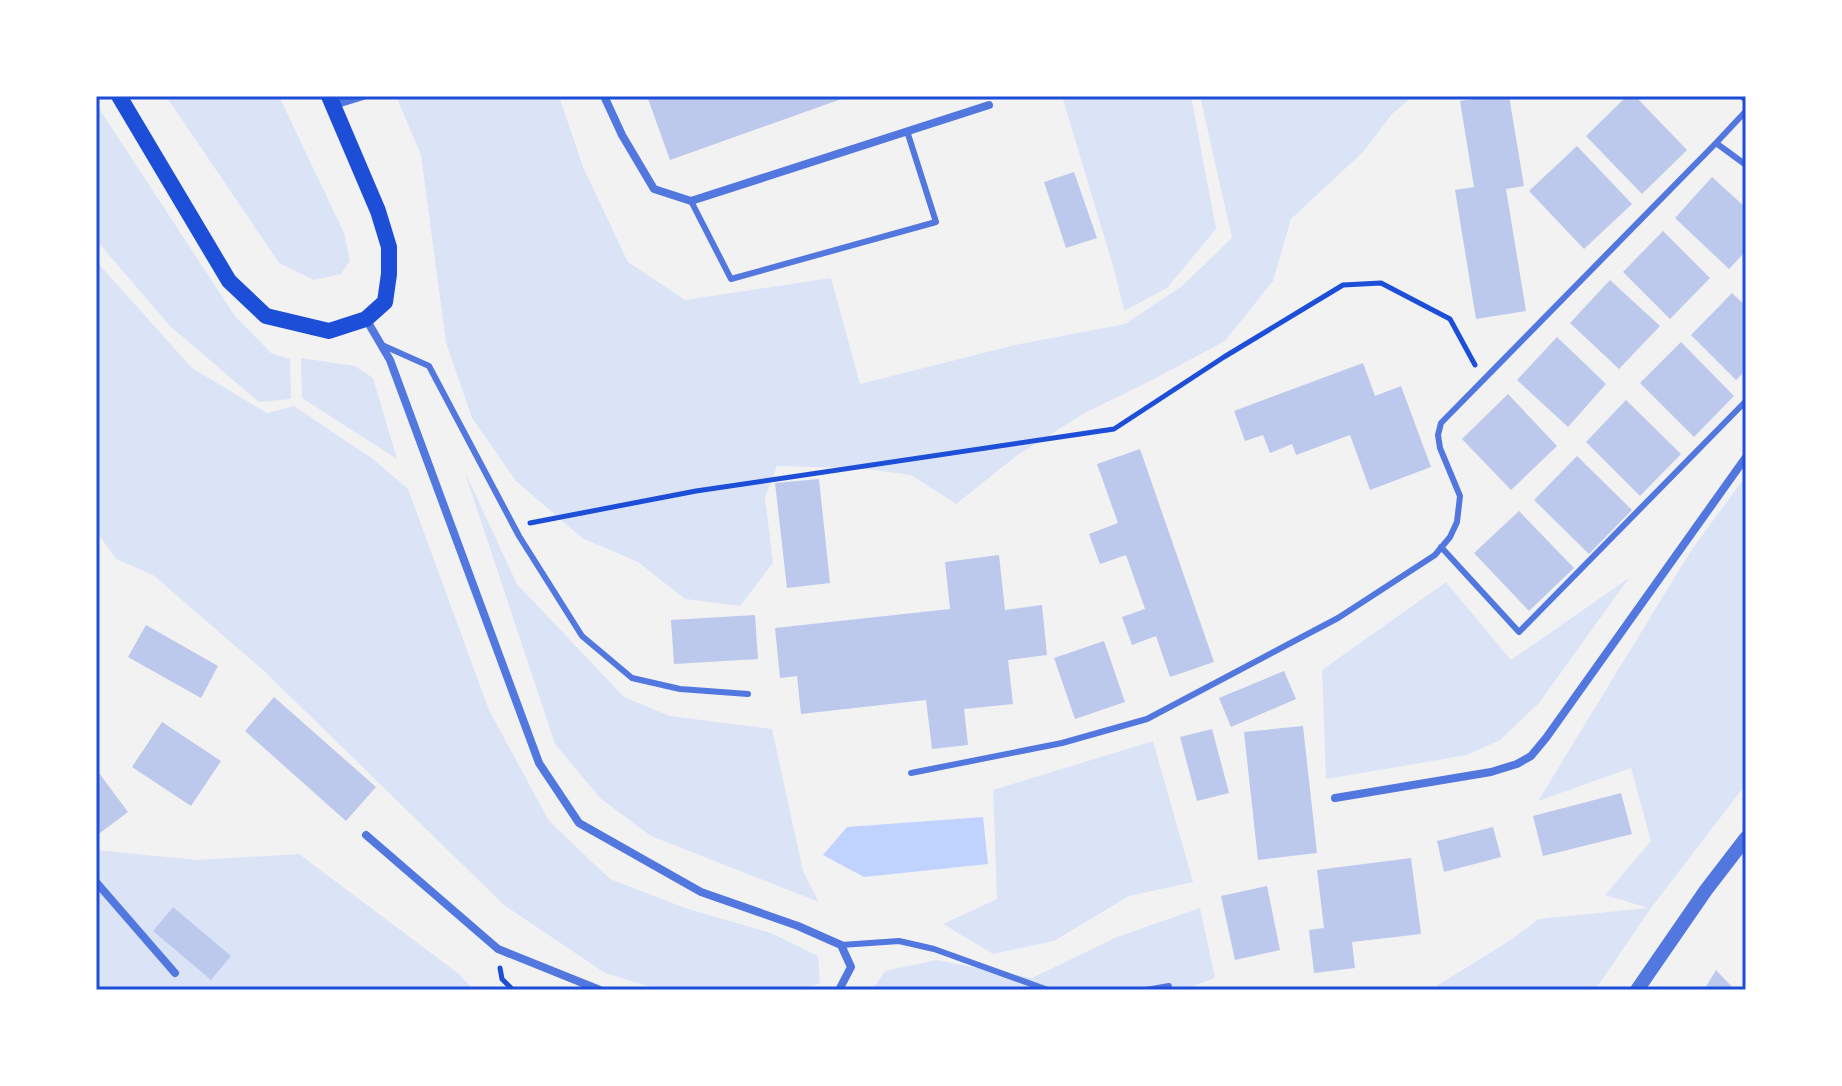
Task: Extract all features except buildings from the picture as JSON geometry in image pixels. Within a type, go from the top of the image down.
[{"type":"main road","points":[[119,96],[229,281],[266,316],[329,331],[366,319],[385,302],[389,274],[389,247],[378,211],[331,101]]},
{"type":"street","points":[[331,101],[363,96]]},
{"type":"street","points":[[604,96],[622,135],[654,189],[691,201],[989,105]]},
{"type":"street","points":[[366,319],[396,375],[539,763],[579,823],[701,892],[798,926],[841,945],[851,967],[839,990]]},
{"type":"street","points":[[1335,798],[1491,772],[1531,756],[1746,457]]},
{"type":"street","points":[[366,835],[498,949],[600,990]]},
{"type":"street","points":[[1637,990],[1746,838]]},
{"type":"street","points":[[96,882],[175,973]]},
{"type":"lane","points":[[911,773],[1062,743],[1147,719],[1338,618],[1435,555],[1450,537],[1457,522],[1460,496],[1440,448],[1438,435],[1441,423],[1746,111]]},
{"type":"lane","points":[[691,201],[731,279],[936,222],[907,131]]},
{"type":"lane","points":[[1716,143],[1746,165]]},
{"type":"lane","points":[[382,344],[429,366],[514,527],[582,636],[632,678],[680,689],[748,694]]},
{"type":"lane","points":[[1441,547],[1519,632],[1746,401]]},
{"type":"lane","points":[[841,945],[899,941],[934,949],[1048,990]]},
{"type":"lane","points":[[1146,990],[1169,986]]},
{"type":"path","points":[[514,527],[696,491],[1114,429],[1343,285],[1381,283],[1450,319],[1483,380]]},
{"type":"shaded area","points":[[166,96],[279,96],[344,233],[350,261],[341,274],[314,280],[279,263]]},
{"type":"shaded area","points":[[396,96],[559,96],[583,167],[628,262],[685,300],[831,278],[860,384],[1015,345],[1125,324],[1182,286],[1232,238],[1200,96],[1413,96],[1393,113],[1363,152],[1291,219],[1273,281],[1225,341],[1083,414],[1015,457],[956,504],[911,475],[857,468],[777,466],[765,497],[773,563],[740,606],[685,599],[638,562],[582,538],[516,481],[472,418],[446,343],[421,155]]},
{"type":"shaded area","points":[[1062,96],[1191,96],[1216,229],[1167,288],[1124,311],[1115,273]]},
{"type":"shaded area","points":[[96,104],[235,316],[271,353],[290,359],[291,399],[259,402],[170,326],[96,240]]},
{"type":"shaded area","points":[[96,261],[192,368],[267,413],[294,406],[373,459],[408,489],[489,710],[549,821],[610,879],[685,908],[771,933],[818,956],[820,983],[802,990],[661,990],[605,973],[504,905],[264,671],[153,575],[116,559],[96,531]]},
{"type":"shaded area","points":[[301,358],[355,366],[373,378],[397,459],[302,398]]},
{"type":"shaded area","points":[[464,470],[517,584],[624,697],[670,716],[772,729],[803,871],[819,902],[651,836],[600,798],[555,744]]},
{"type":"shaded area","points":[[1746,476],[1746,784],[1651,908],[1595,990],[1430,990],[1539,919],[1648,908],[1605,895],[1651,841],[1631,768],[1538,801],[1692,549]]},
{"type":"shaded area","points":[[1629,578],[1539,703],[1500,740],[1467,755],[1326,779],[1322,670],[1446,582],[1511,660]]},
{"type":"shaded area","points":[[1153,741],[1193,882],[1129,896],[1054,941],[993,954],[943,924],[997,899],[993,790]]},
{"type":"shaded area","points":[[96,850],[197,860],[299,854],[459,974],[474,990],[96,990]]},
{"type":"shaded area","points":[[1200,908],[1215,978],[1182,990],[872,990],[885,971],[936,960],[1032,978],[1117,937]]},
{"type":"water","points":[[983,817],[988,864],[864,877],[823,855],[847,827]]}]
